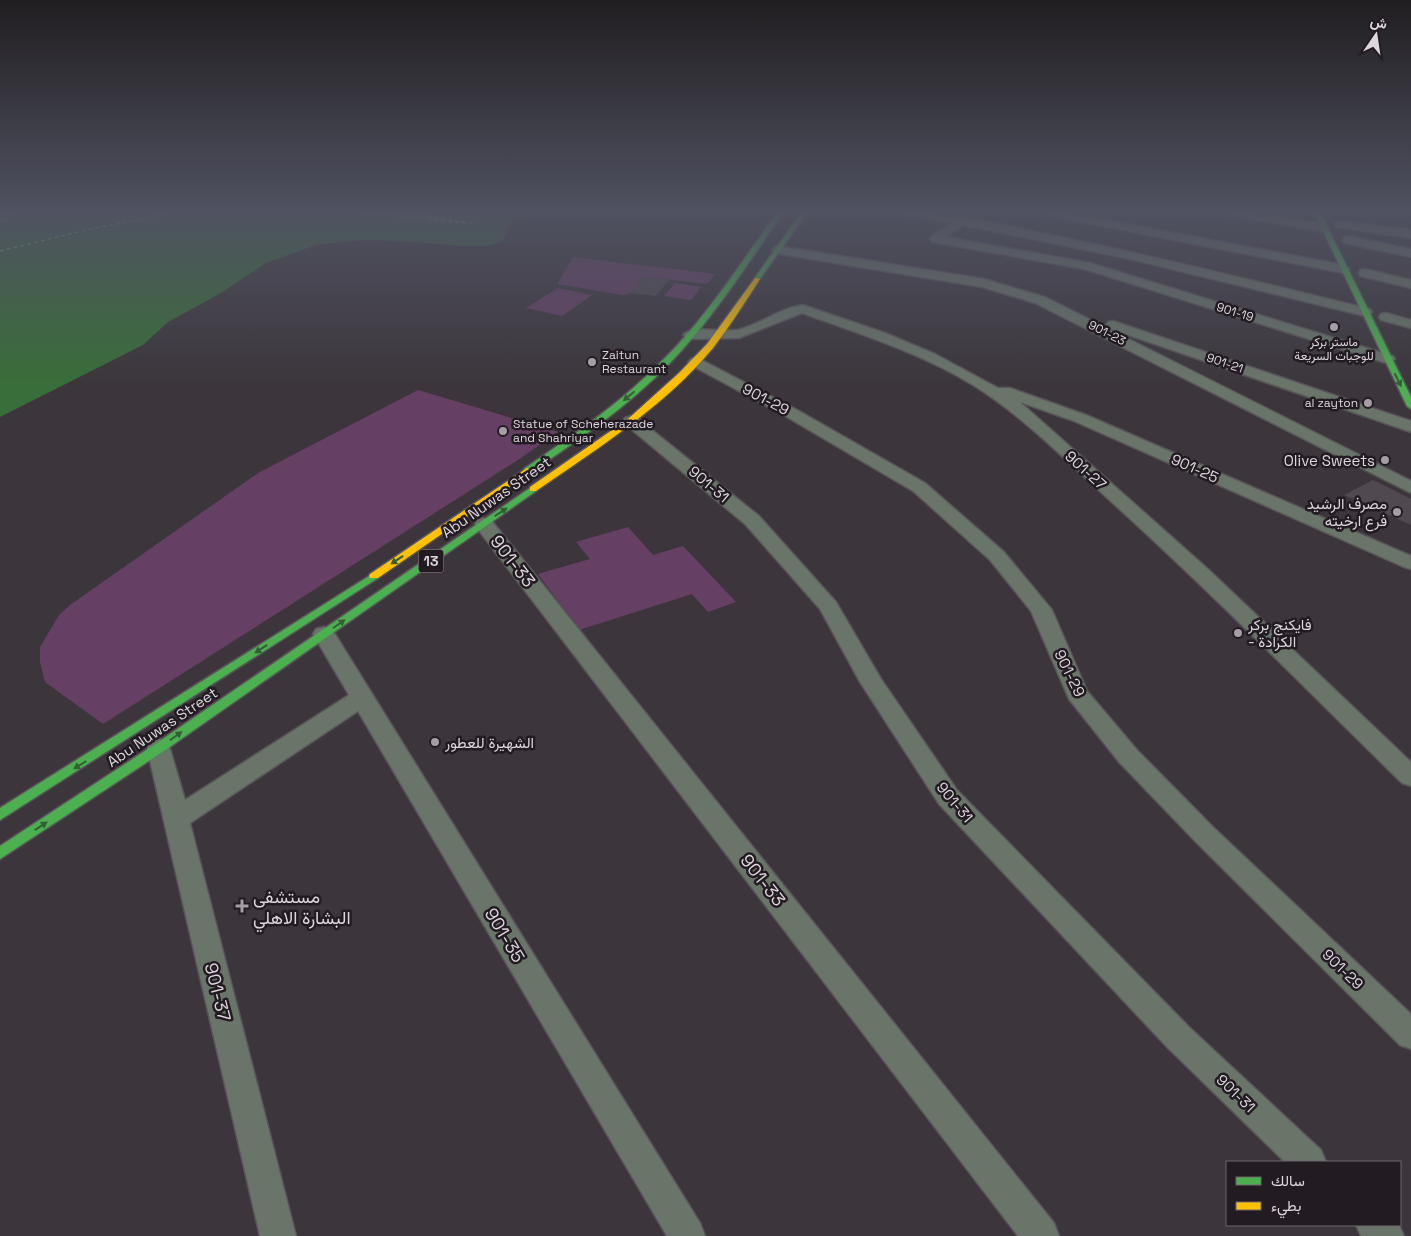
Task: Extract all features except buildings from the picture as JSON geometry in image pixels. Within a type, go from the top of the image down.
[{"type":"main road","name":"Abu Nuwas Street","points":[[0,814],[358,587],[554,452],[638,388],[668,360],[690,335],[740,268]]},
{"type":"main road","name":"Abu Nuwas Street","points":[[0,853],[159,748],[484,524],[631,420],[696,362],[718,336],[766,268]]},
{"type":"main road","points":[[1363,268],[1374,290]]},
{"type":"main road","points":[[1344,270],[1411,406]]},
{"type":"main road","points":[[1384,313],[1395,333]]},
{"type":"street","name":"901-23","points":[[888,268],[984,283],[1040,300],[1411,488]]},
{"type":"street","name":"901-19","points":[[1091,268],[1388,359]]},
{"type":"street","points":[[1184,268],[1365,312]]},
{"type":"street","points":[[1332,268],[1344,270]]},
{"type":"street","points":[[1370,268],[1411,284]]},
{"type":"street","name":"901-21","points":[[1040,300],[1411,427]]},
{"type":"street","name":"901-27","points":[[690,335],[718,336],[748,331],[794,310],[810,311],[930,357],[976,381],[1018,408],[1194,568],[1411,777]]},
{"type":"street","points":[[1384,313],[1411,324]]},
{"type":"street","name":"901-29","points":[[696,362],[793,414],[919,487],[998,556],[1040,610],[1077,694],[1128,756],[1204,834],[1411,1035]]},
{"type":"street","name":"901-25","points":[[976,381],[1080,418],[1411,563]]},
{"type":"street","name":"901-31","points":[[631,420],[752,520],[830,606],[871,682],[948,797],[1178,1038],[1308,1161]]},
{"type":"street","name":"901-33","points":[[484,524],[1041,1236]]},
{"type":"street","name":"901-35","points":[[324,634],[687,1236]]},
{"type":"street","points":[[176,819],[362,697]]},
{"type":"street","name":"901-37","points":[[159,748],[278,1236]]},
{"type":"street","points":[[1375,1226],[1386,1236]]},
{"type":"shaded area","points":[[0,268],[259,268],[221,293],[168,322],[143,345],[0,417]]},
{"type":"shaded area","points":[[567,268],[662,268],[715,274],[707,284],[645,277],[631,293],[623,295],[557,284]]},
{"type":"shaded area","points":[[675,283],[701,287],[691,300],[664,296]]},
{"type":"shaded area","points":[[558,288],[592,295],[562,316],[526,308]]},
{"type":"shaded area","points":[[418,390],[558,432],[518,460],[103,724],[45,682],[40,662],[40,647],[59,615],[70,605],[258,473]]},
{"type":"shaded area","points":[[628,527],[653,555],[683,546],[736,602],[708,612],[692,594],[579,630],[538,574],[590,559],[576,542]]},
{"type":"traffic: fast","points":[[527,471],[568,443],[648,380],[683,344],[741,268]]},
{"type":"traffic: fast","points":[[757,279],[765,268]]},
{"type":"traffic: fast","points":[[1344,268],[1411,406]]},
{"type":"traffic: fast","points":[[0,853],[159,748],[533,489]]},
{"type":"traffic: fast","points":[[0,815],[374,576]]},
{"type":"traffic: slow","points":[[533,489],[631,421],[682,375],[710,346],[757,279]]},
{"type":"traffic: slow","points":[[374,576],[527,471]]},
{"type":"place","name":"ماستر بركر للوجبات السريعة","points":[[1334,327]]},
{"type":"place","name":"Zaitun Restaurant","points":[[592,362]]},
{"type":"place","name":"al zayton","points":[[1368,403]]},
{"type":"place","name":"Statue of Scheherazade and Shahriyar","points":[[503,431]]},
{"type":"place","name":"Olive Sweets","points":[[1385,460]]},
{"type":"place","name":"مصرف الرشيد فرع ارخيته","points":[[1397,512]]},
{"type":"place","name":"فايكنج بركر - الكرادة","points":[[1238,633]]},
{"type":"place","name":"الشهيرة للعطور","points":[[435,742]]},
{"type":"place","name":"مستشفى البشارة الاهلي","points":[[242,906]]}]
